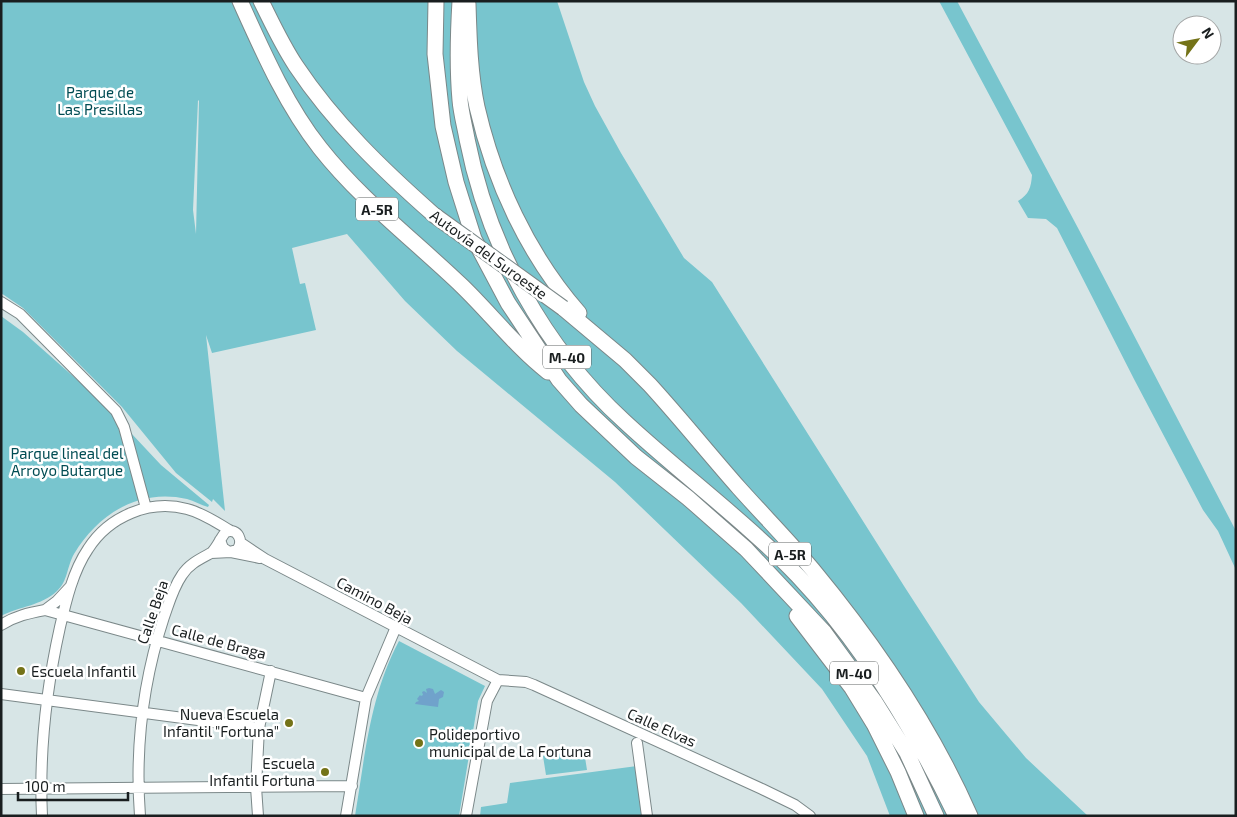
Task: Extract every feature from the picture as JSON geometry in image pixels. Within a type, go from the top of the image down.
[{"type":"highway","name":"A-5R","points":[[240,1],[275,76],[319,147],[363,197],[488,310],[531,359],[559,380]]},
{"type":"highway","name":"Autovía del Suroeste","points":[[261,1],[296,66],[346,131],[388,175],[434,215],[563,308],[625,360],[686,425],[739,488]]},
{"type":"highway","name":"M-40","points":[[436,1],[435,54],[443,126],[456,182],[474,239],[508,303],[559,380],[581,406],[636,457],[688,498],[746,549],[824,632],[875,702],[907,754],[936,816]]},
{"type":"highway","name":"M-40","points":[[460,1],[458,39],[460,102],[473,168],[492,226],[508,263],[526,296],[559,346],[597,394],[623,421],[759,537],[840,622],[912,731],[956,816]]},
{"type":"highway","points":[[468,1],[469,41],[477,105],[493,163],[520,225],[540,261],[559,289],[581,316],[625,360]]},
{"type":"highway","name":"A-5R","points":[[739,488],[762,521],[821,590],[840,622]]},
{"type":"highway","points":[[739,488],[812,570],[872,646],[898,684],[932,741],[970,816]]},
{"type":"highway","points":[[746,549],[758,570],[800,619],[852,688],[874,724],[898,772],[916,816]]},
{"type":"street","points":[[1,302],[20,314],[116,411],[124,428],[146,508]]},
{"type":"street","points":[[42,816],[40,788],[46,699],[63,614],[84,556],[95,540],[113,523],[146,508],[170,506],[188,509],[238,534],[241,543],[238,549],[231,552],[223,548],[220,540]]},
{"type":"street","points":[[212,553],[224,534],[231,531]]},
{"type":"street","name":"Camino Beja","points":[[241,543],[265,559],[498,680]]},
{"type":"street","points":[[212,553],[231,552],[265,559]]},
{"type":"street","name":"Calle Beja","points":[[140,816],[138,788],[142,712],[157,640],[175,586],[191,564],[212,553]]},
{"type":"street","points":[[1,625],[25,613],[45,610],[57,602],[72,585]]},
{"type":"street","name":"Calle de Braga","points":[[45,610],[366,698]]},
{"type":"street","points":[[346,816],[366,698],[396,627]]},
{"type":"street","points":[[258,816],[256,787],[259,728],[271,671]]},
{"type":"street","points":[[466,816],[487,701],[498,680]]},
{"type":"street","name":"Calle Elvas","points":[[498,680],[526,682],[534,685],[762,789],[795,805],[810,816]]},
{"type":"street","points":[[1,694],[259,728]]},
{"type":"street","points":[[637,743],[647,816]]},
{"type":"street","points":[[1,789],[352,786]]},
{"type":"green space","name":"Parque de Las Presillas","points":[[1,1],[557,1],[584,82],[595,106],[684,258],[712,282],[979,702],[1026,758],[1088,816],[890,816],[867,756],[822,689],[741,603],[615,482],[457,351],[405,301],[347,234],[292,248],[300,284],[305,283],[316,330],[212,353],[206,335],[225,511],[213,499],[212,502],[176,473],[122,407],[23,308],[1,293]],"holes":[[[199,101],[196,234],[193,210]]]},
{"type":"green space","points":[[939,1],[957,1],[1078,228],[1236,531],[1236,570],[1218,531],[1203,510],[1057,228],[1046,219],[1028,218],[1018,201],[1029,190],[1032,175]]},
{"type":"green space","name":"Parque lineal del Arroyo Butarque","points":[[1,316],[23,332],[100,400],[161,465],[209,505],[208,507],[187,499],[152,497],[122,507],[95,527],[84,540],[74,554],[63,583],[57,591],[44,600],[1,616]]},
{"type":"green space","name":"Polideportivo municipal de La Fortuna","points":[[399,641],[485,686],[478,701],[459,816],[355,816],[375,704],[389,662]]},
{"type":"green space","points":[[584,751],[587,770],[546,775],[543,756]]},
{"type":"green space","name":"Polideportivo municipal de La Fortuna","points":[[637,766],[644,816],[480,816],[481,807],[507,803],[510,783]]},
{"type":"shaded area","points":[[426,689],[433,689],[435,694],[441,690],[444,692],[443,697],[439,699],[438,707],[415,704],[419,701],[417,699],[420,695],[423,695],[422,692],[427,693]]},
{"type":"place","name":"Escuela Infantil","points":[[21,671]]},
{"type":"place","name":"Nueva Escuela Infantil \"Fortuna\"","points":[[289,723]]},
{"type":"place","name":"Polideportivo municipal de La Fortuna","points":[[419,743]]},
{"type":"place","name":"Escuela Infantil Fortuna","points":[[325,772]]}]
